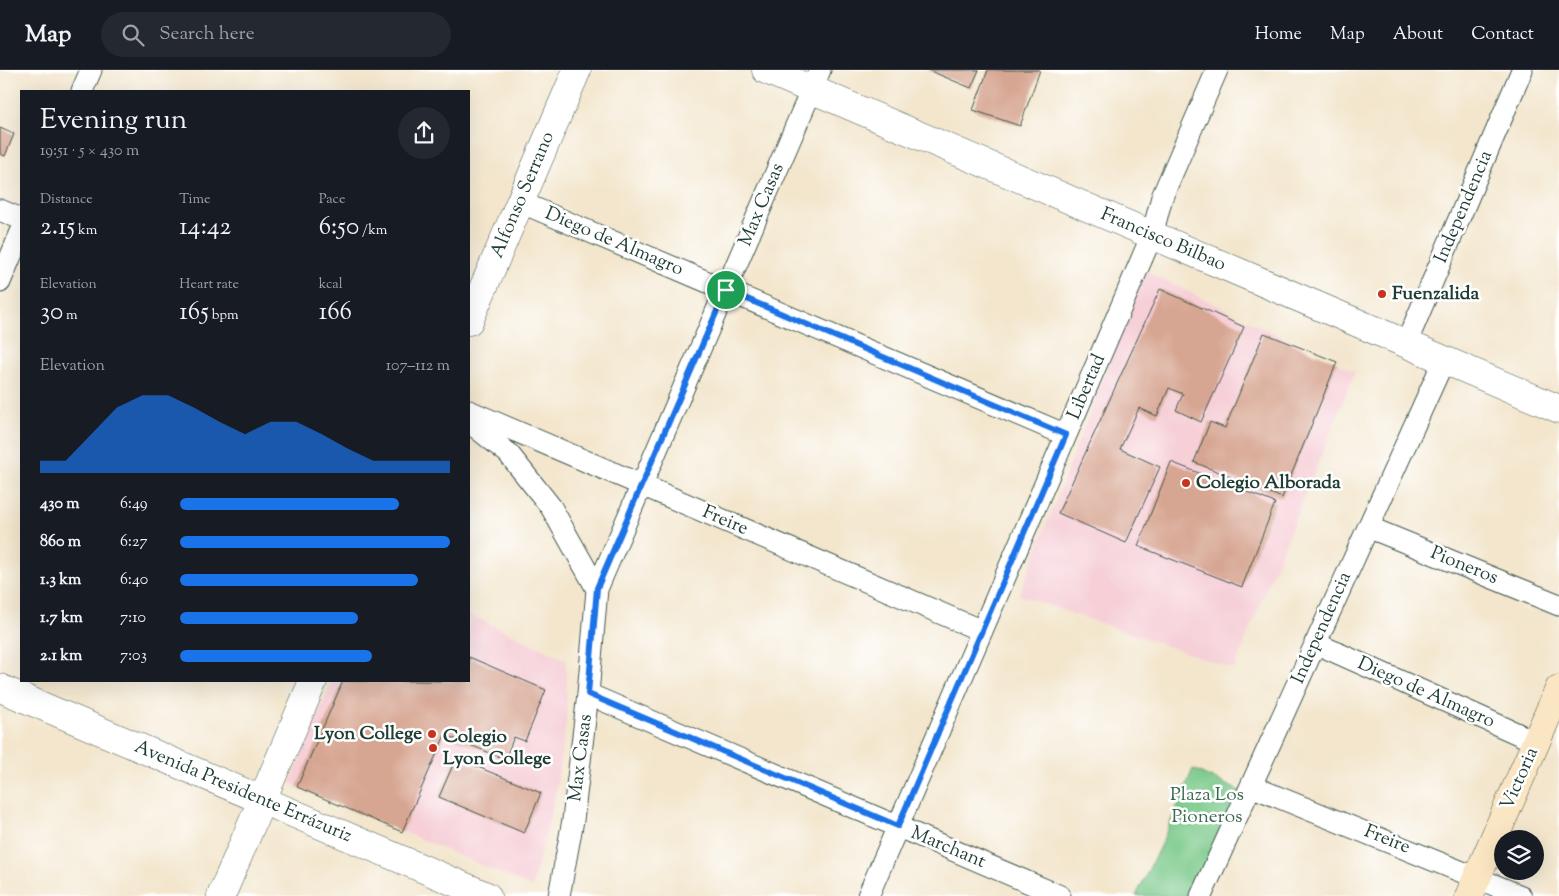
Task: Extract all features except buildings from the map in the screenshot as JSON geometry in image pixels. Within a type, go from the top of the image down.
[{"type":"main road","name":"Victoria","points":[[1473,886],[1559,689]]},
{"type":"street","points":[[82,90],[91,70]]},
{"type":"street","name":"Alfonso Serrano","points":[[470,319],[577,70]]},
{"type":"street","name":"Francisco Bilbao","points":[[766,70],[816,80],[1152,235],[1559,409]]},
{"type":"street","name":"Independencia","points":[[1406,344],[1522,70]]},
{"type":"street","name":"Libertad","points":[[868,896],[1152,235],[1162,197],[1214,71]]},
{"type":"street","name":"Max Casas","points":[[559,896],[573,820],[588,694],[597,588],[816,80]]},
{"type":"street","name":"Diego de Almagro","points":[[520,202],[1066,435]]},
{"type":"street","points":[[0,210],[20,219]]},
{"type":"street","points":[[0,282],[20,234]]},
{"type":"street","name":"Independencia","points":[[1201,896],[1444,360]]},
{"type":"street","name":"Freire","points":[[470,411],[982,631]]},
{"type":"street","points":[[470,423],[508,453],[545,500],[597,588]]},
{"type":"street","name":"Pioneros","points":[[1368,527],[1559,605]]},
{"type":"street","name":"Diego de Almagro","points":[[1315,643],[1536,742]]},
{"type":"street","points":[[221,896],[313,682]]},
{"type":"street","name":"Avenida Presidente Errázuriz","points":[[0,688],[487,896]]},
{"type":"street","name":"Marchant","points":[[588,694],[1060,896]]},
{"type":"street","name":"Freire","points":[[1251,786],[1473,886],[1522,896]]},
{"type":"shaded area","name":"Colegio Alborada","points":[[1145,271],[1355,372],[1234,669],[1019,595]]},
{"type":"shaded area","name":"Colegio Lyon College","points":[[470,614],[566,660],[567,713],[556,792],[532,887],[290,783],[332,682],[470,682]]},
{"type":"green space","name":"Plaza Los Pioneros","points":[[1193,769],[1244,793],[1193,896],[1136,896],[1163,840]]},
{"type":"place","name":"Fuenzalida","points":[[1382,294]]},
{"type":"place","name":"Colegio Alborada","points":[[1186,483]]},
{"type":"place","name":"Lyon College","points":[[432,734]]},
{"type":"place","name":"Colegio Lyon College","points":[[433,748]]},
{"type":"route","points":[[726,290],[1066,435],[898,826],[588,694],[597,588],[726,290]]}]
